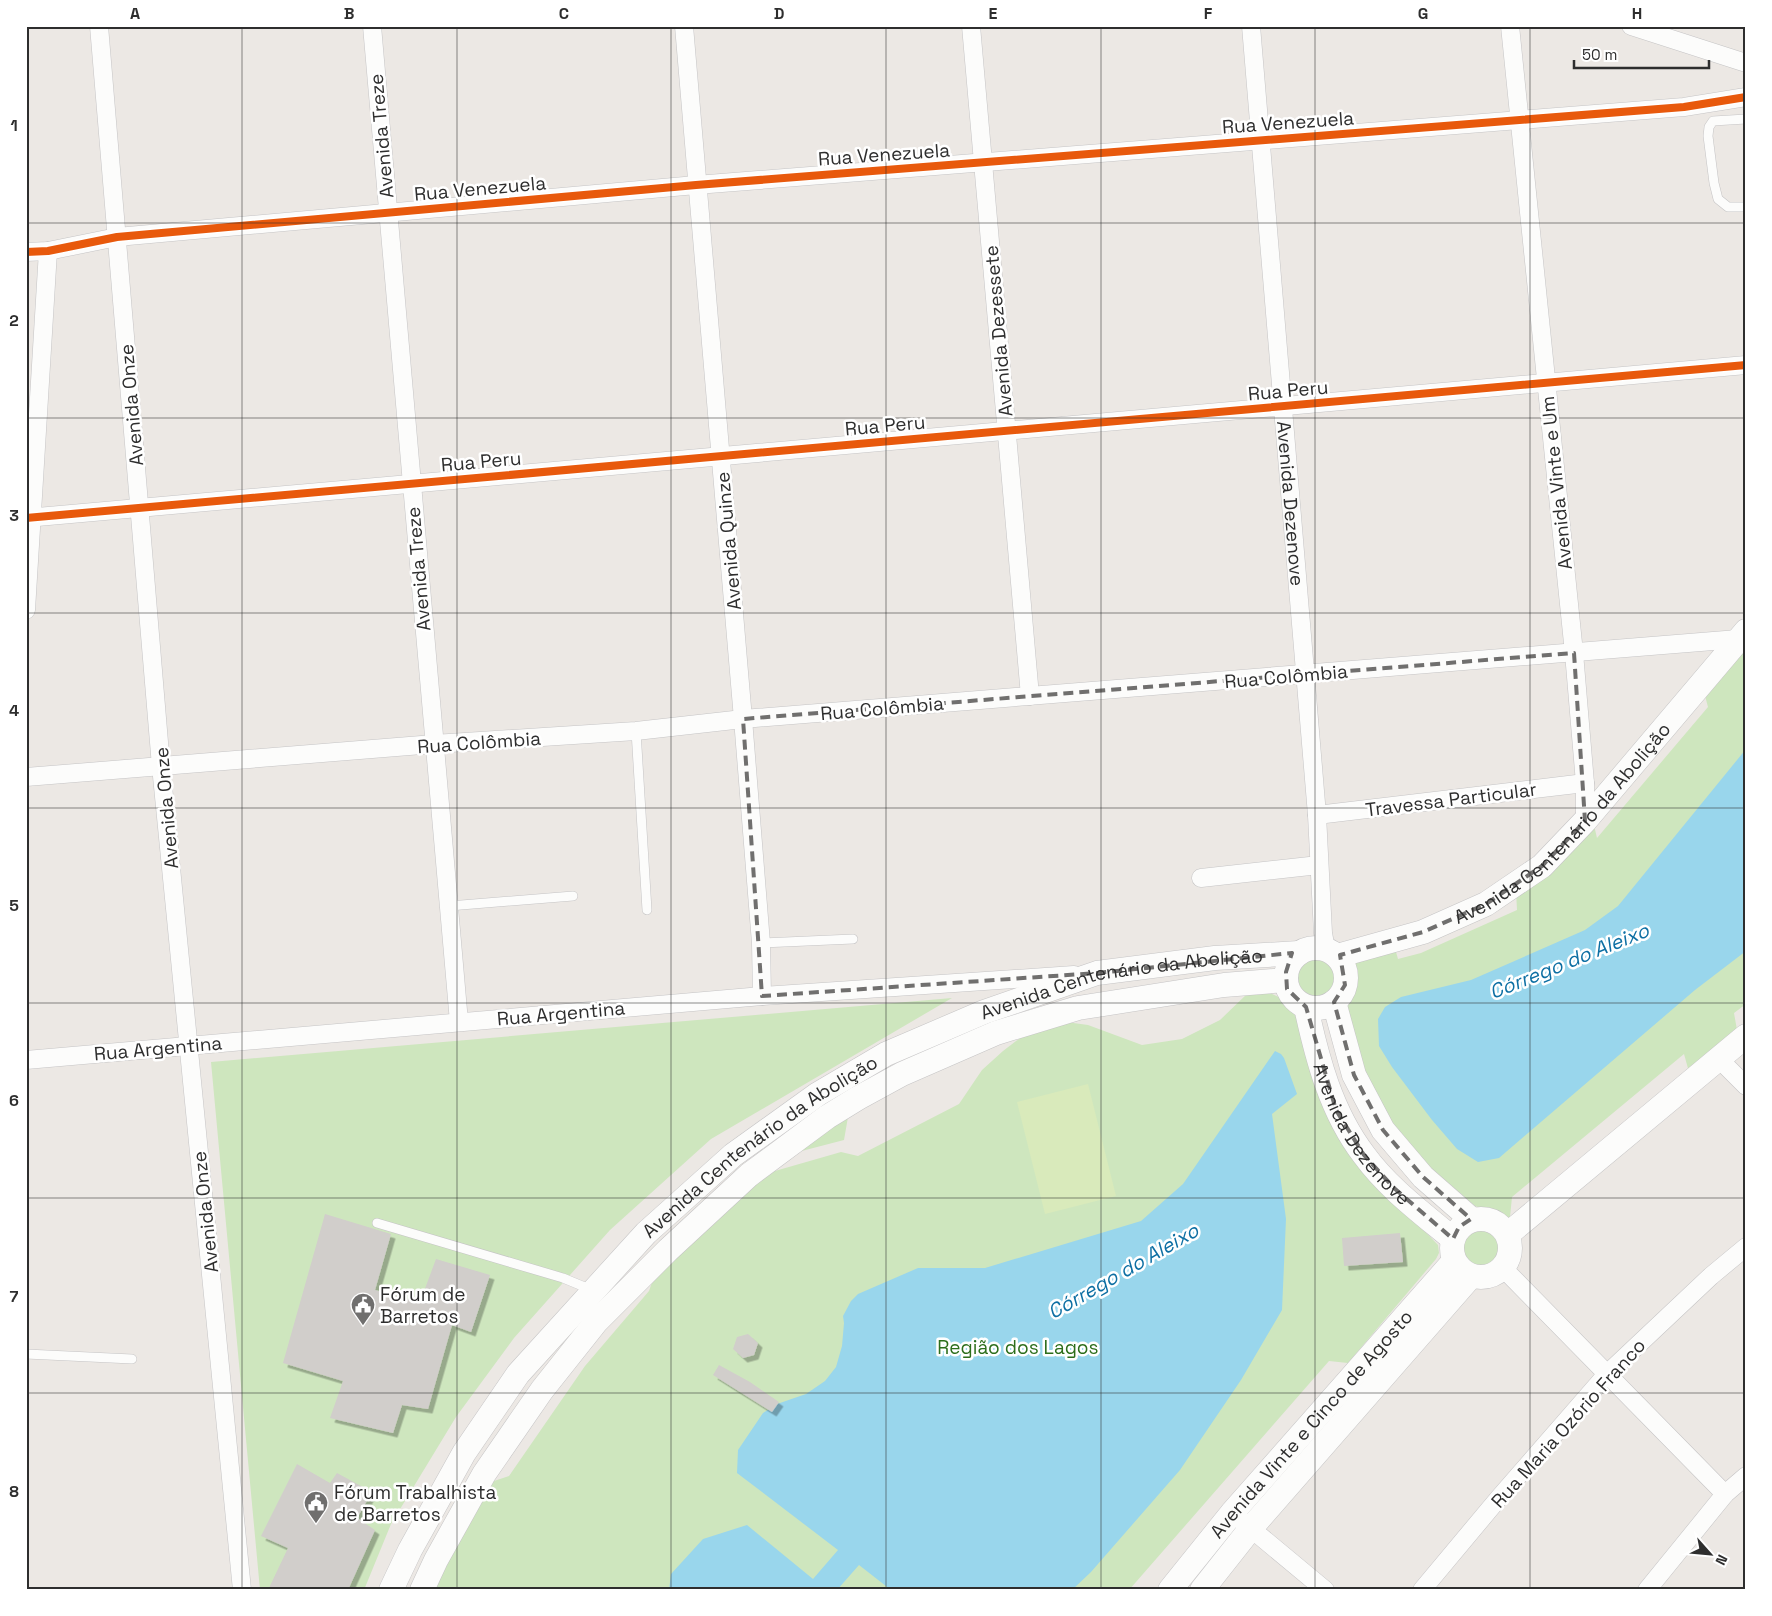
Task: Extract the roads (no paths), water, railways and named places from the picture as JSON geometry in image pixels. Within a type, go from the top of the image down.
[{"type":"street","name":"Avenida Onze","points":[[99,26],[161,766],[242,1590]]},
{"type":"street","name":"Avenida Treze","points":[[372,26],[458,1022]]},
{"type":"street","name":"Avenida Quinze","points":[[684,26],[696,185],[743,719],[761,943],[762,996]]},
{"type":"street","name":"Avenida Dezessete","points":[[971,26],[1030,696]]},
{"type":"street","name":"Avenida Dezenove","points":[[1251,26],[1317,815],[1323,933],[1331,953]]},
{"type":"street","name":"Avenida Vinte e Um","points":[[1510,26],[1574,653],[1585,784],[1585,821]]},
{"type":"street","points":[[1630,26],[1746,63]]},
{"type":"street","name":"Rua Venezuela","points":[[26,252],[48,251],[117,237],[388,212],[696,185],[1519,121],[1684,106],[1746,97]]},
{"type":"street","points":[[26,610],[29,518],[48,251]]},
{"type":"street","name":"Rua Peru","points":[[29,518],[1746,365]]},
{"type":"street","name":"Rua Colômbia","points":[[26,777],[434,744],[636,731],[743,719],[1574,653],[1742,635]]},
{"type":"street","name":"Avenida Centenário da Abolição","points":[[1331,953],[1423,932],[1486,904],[1542,866],[1585,821],[1742,635]]},
{"type":"street","name":"Travessa Particular","points":[[1317,815],[1585,784]]},
{"type":"street","points":[[1201,878],[1319,865]]},
{"type":"street","points":[[1314,948],[1331,953],[1343,965],[1346,974],[1345,985],[1341,994],[1334,1002],[1321,1008],[1306,1007],[1298,1003],[1287,989],[1286,980],[1289,965],[1299,953],[1306,950],[1314,948]]},
{"type":"street","name":"Avenida Centenário da Abolição","points":[[391,1590],[410,1550],[475,1437],[518,1374],[646,1233],[733,1154],[818,1094],[886,1054],[984,1012],[1097,973],[1215,958],[1299,953]]},
{"type":"street","name":"Rua Argentina","points":[[26,1060],[762,996],[1097,973]]},
{"type":"street","name":"Avenida Centenário da Abolição","points":[[422,1590],[436,1560],[484,1474],[542,1390],[596,1322],[668,1250],[749,1175],[827,1117],[902,1074],[996,1033],[1078,1008],[1224,985],[1286,980]]},
{"type":"street","name":"Avenida Dezenove","points":[[1334,1002],[1354,1075],[1383,1130],[1423,1177],[1471,1219]]},
{"type":"street","name":"Avenida Dezenove","points":[[1306,1007],[1318,1056],[1336,1110],[1364,1155],[1460,1259]]},
{"type":"street","points":[[1508,1234],[1746,1036]]},
{"type":"street","points":[[1718,1058],[1746,1086]]},
{"type":"street","points":[[1485,1218],[1499,1223],[1508,1234],[1511,1246],[1509,1258],[1503,1268],[1494,1275],[1483,1278],[1460,1259],[1460,1227],[1471,1219],[1485,1218]]},
{"type":"street","name":"Rua Maria Ozório Franco","points":[[1422,1590],[1498,1499],[1608,1374],[1711,1276],[1746,1247]]},
{"type":"street","name":"Avenida Vinte e Cinco de Agosto","points":[[1170,1590],[1232,1513],[1460,1259]]},
{"type":"street","name":"Avenida Vinte e Cinco de Agosto","points":[[1202,1590],[1460,1259]]},
{"type":"street","points":[[1503,1268],[1726,1494]]},
{"type":"street","points":[[1647,1590],[1726,1494],[1746,1476]]},
{"type":"street","points":[[1232,1513],[1325,1590]]},
{"type":"lane","points":[[1746,119],[1713,121],[1709,127],[1708,136],[1718,199],[1728,207],[1746,207]]},
{"type":"lane","points":[[636,731],[647,910]]},
{"type":"lane","points":[[449,906],[572,896]]},
{"type":"lane","points":[[761,943],[853,939]]},
{"type":"lane","points":[[377,1223],[563,1278],[593,1290]]},
{"type":"lane","points":[[26,1354],[132,1359]]},
{"type":"water","name":"Córrego do Aleixo","points":[[1746,749],[1746,951],[1695,990],[1499,1158],[1478,1162],[1457,1149],[1432,1120],[1392,1067],[1379,1046],[1378,1019],[1385,1007],[1401,997],[1471,980],[1585,930],[1618,906]]},
{"type":"water","name":"Córrego do Aleixo","points":[[1275,1051],[1284,1058],[1297,1094],[1272,1114],[1286,1219],[1282,1310],[1241,1380],[1180,1470],[1091,1572],[1072,1590],[891,1590],[859,1565],[837,1590],[669,1590],[671,1574],[703,1539],[747,1525],[813,1579],[838,1550],[737,1473],[738,1450],[763,1413],[777,1404],[806,1394],[825,1381],[836,1367],[842,1346],[843,1316],[851,1301],[858,1294],[918,1268],[985,1268],[1141,1221],[1183,1184]]},
{"type":"place","name":"Fórum de Barretos","points":[[363,1326]]},
{"type":"place","name":"Fórum Trabalhista de Barretos","points":[[316,1524]]},
{"type":"park label","name":"Região dos Lagos","points":[[1018,1347]]}]
